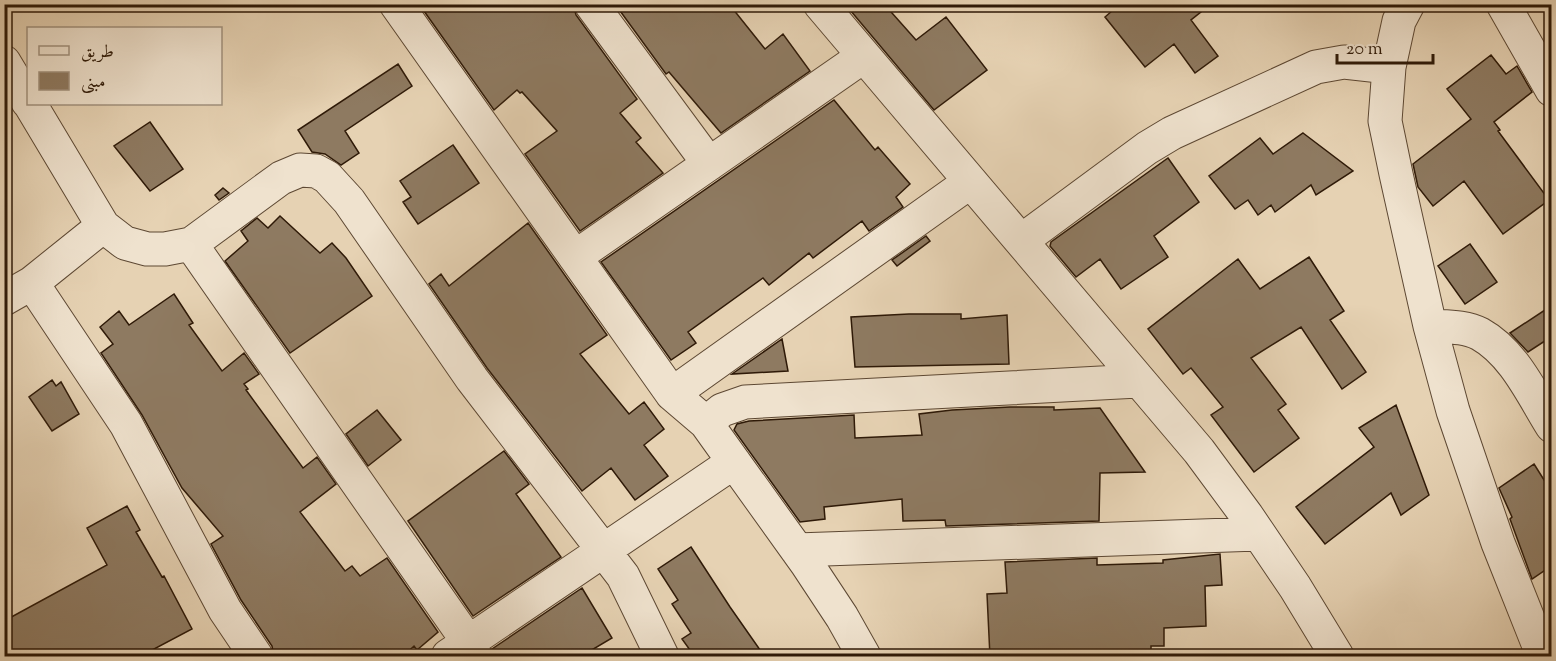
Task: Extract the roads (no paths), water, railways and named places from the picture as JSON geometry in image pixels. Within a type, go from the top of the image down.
[{"type":"street","points":[[591,4],[709,164]]},
{"type":"street","points":[[820,4],[1199,451],[1306,605],[1336,657]]},
{"type":"street","points":[[1408,4],[1399,21],[1389,67],[1385,121],[1430,326],[1453,411],[1513,583],[1543,657]]},
{"type":"street","points":[[1503,4],[1551,90]]},
{"type":"street","points":[[398,5],[672,394],[706,423],[734,462],[842,617],[864,657]]},
{"type":"street","points":[[575,257],[864,56]]},
{"type":"street","points":[[4,62],[27,100]]},
{"type":"street","points":[[1021,241],[1147,148],[1172,133],[1316,68],[1344,62],[1389,67]]},
{"type":"street","points":[[30,105],[103,226],[125,243],[147,249],[165,249],[191,244],[281,178],[300,170],[316,171],[327,177],[349,201],[472,379],[622,576],[662,657]]},
{"type":"street","points":[[672,394],[970,182]]},
{"type":"street","points":[[103,226],[18,291],[126,424],[225,610],[256,657]]},
{"type":"street","points":[[191,244],[464,652],[604,551],[734,462]]},
{"type":"street","points":[[1430,326],[1459,327],[1480,334],[1499,348],[1514,365],[1551,426]]},
{"type":"street","points":[[706,423],[722,410],[745,402],[1138,381]]},
{"type":"street","points":[[796,550],[1258,534]]}]
